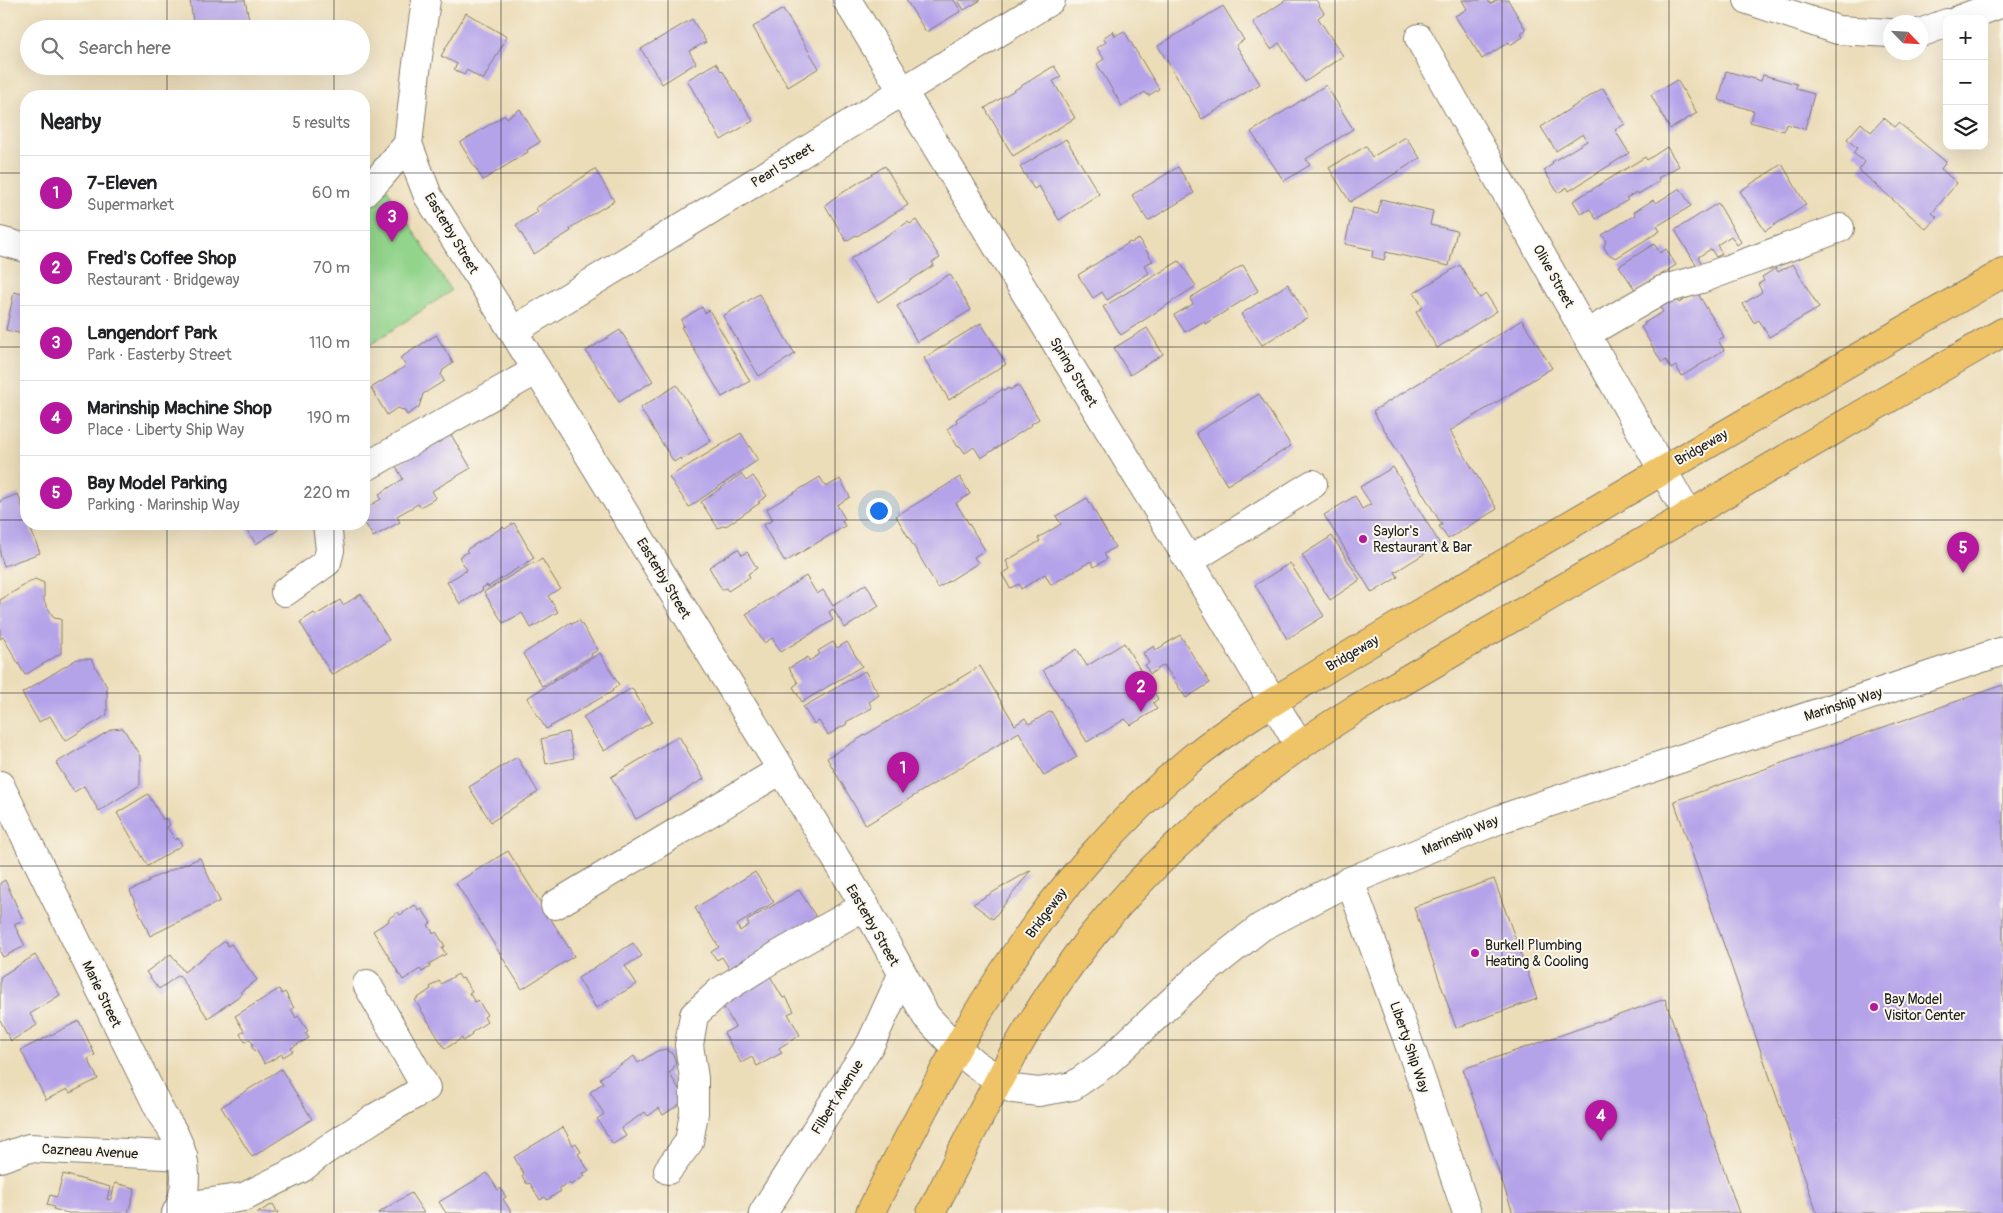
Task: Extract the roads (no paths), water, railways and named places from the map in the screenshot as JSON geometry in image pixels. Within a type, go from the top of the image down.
[{"type":"main road","name":"Bridgeway","points":[[870,1213],[923,1107],[965,1056],[980,1009],[1042,917],[1088,860],[1138,808],[1191,759],[1246,718],[1272,702],[1662,470],[2003,273]]},
{"type":"main road","points":[[931,1213],[999,1081],[1048,997],[1091,936],[1166,856],[1249,783],[1299,745],[1409,678],[2003,332]]},
{"type":"street","name":"Easterby Street","points":[[426,0],[408,144],[428,196],[513,331],[865,906],[926,1016],[965,1056]]},
{"type":"street","name":"Spring Street","points":[[847,0],[1299,745]]},
{"type":"street","name":"Pearl Street","points":[[513,331],[1051,0]]},
{"type":"street","points":[[1748,0],[1838,30],[1883,33]]},
{"type":"street","points":[[1971,15],[2003,3]]},
{"type":"street","points":[[1928,30],[1943,24]]},
{"type":"street","name":"Olive Street","points":[[1419,38],[1688,515]]},
{"type":"street","points":[[370,187],[408,144]]},
{"type":"street","points":[[1586,334],[1662,290],[1701,279],[1840,228]]},
{"type":"street","points":[[0,241],[20,246]]},
{"type":"street","points":[[370,465],[537,370]]},
{"type":"street","points":[[1189,561],[1313,484]]},
{"type":"street","points":[[285,592],[327,562],[330,550],[328,530]]},
{"type":"street","name":"Marinship Way","points":[[965,1056],[1013,1089],[1040,1092],[1073,1086],[1106,1064],[1199,976],[1262,927],[1350,881],[1500,818],[2003,651]]},
{"type":"street","points":[[555,905],[781,770]]},
{"type":"street","name":"Marie Street","points":[[0,785],[162,1115],[176,1138],[182,1156],[185,1182],[178,1210],[244,1197],[302,1168],[321,1153],[376,1117],[426,1088],[367,984]]},
{"type":"street","name":"Liberty Ship Way","points":[[1350,881],[1412,1052],[1467,1213]]},
{"type":"street","points":[[668,1170],[689,1142],[694,1113],[694,1078],[689,1045],[694,1015],[719,992],[780,954],[865,906]]},
{"type":"street","name":"Filbert Avenue","points":[[763,1213],[871,1042],[902,975]]},
{"type":"street","name":"Cazneau Avenue","points":[[0,1158],[29,1148],[182,1156]]},
{"type":"place","name":"Langendorf Park","points":[[392,242]]},
{"type":"place","name":"Saylor's Restaurant & Bar","points":[[1363,539]]},
{"type":"place","name":"Bay Model Parking","points":[[1963,573]]},
{"type":"place","name":"Fred's Coffee Shop","points":[[1141,712]]},
{"type":"place","name":"7-Eleven","points":[[903,793]]},
{"type":"place","name":"Burkell Plumbing Heating & Cooling","points":[[1475,953]]},
{"type":"place","name":"Bay Model Visitor Center","points":[[1874,1007]]},
{"type":"place","name":"Marinship Machine Shop","points":[[1601,1141]]}]
